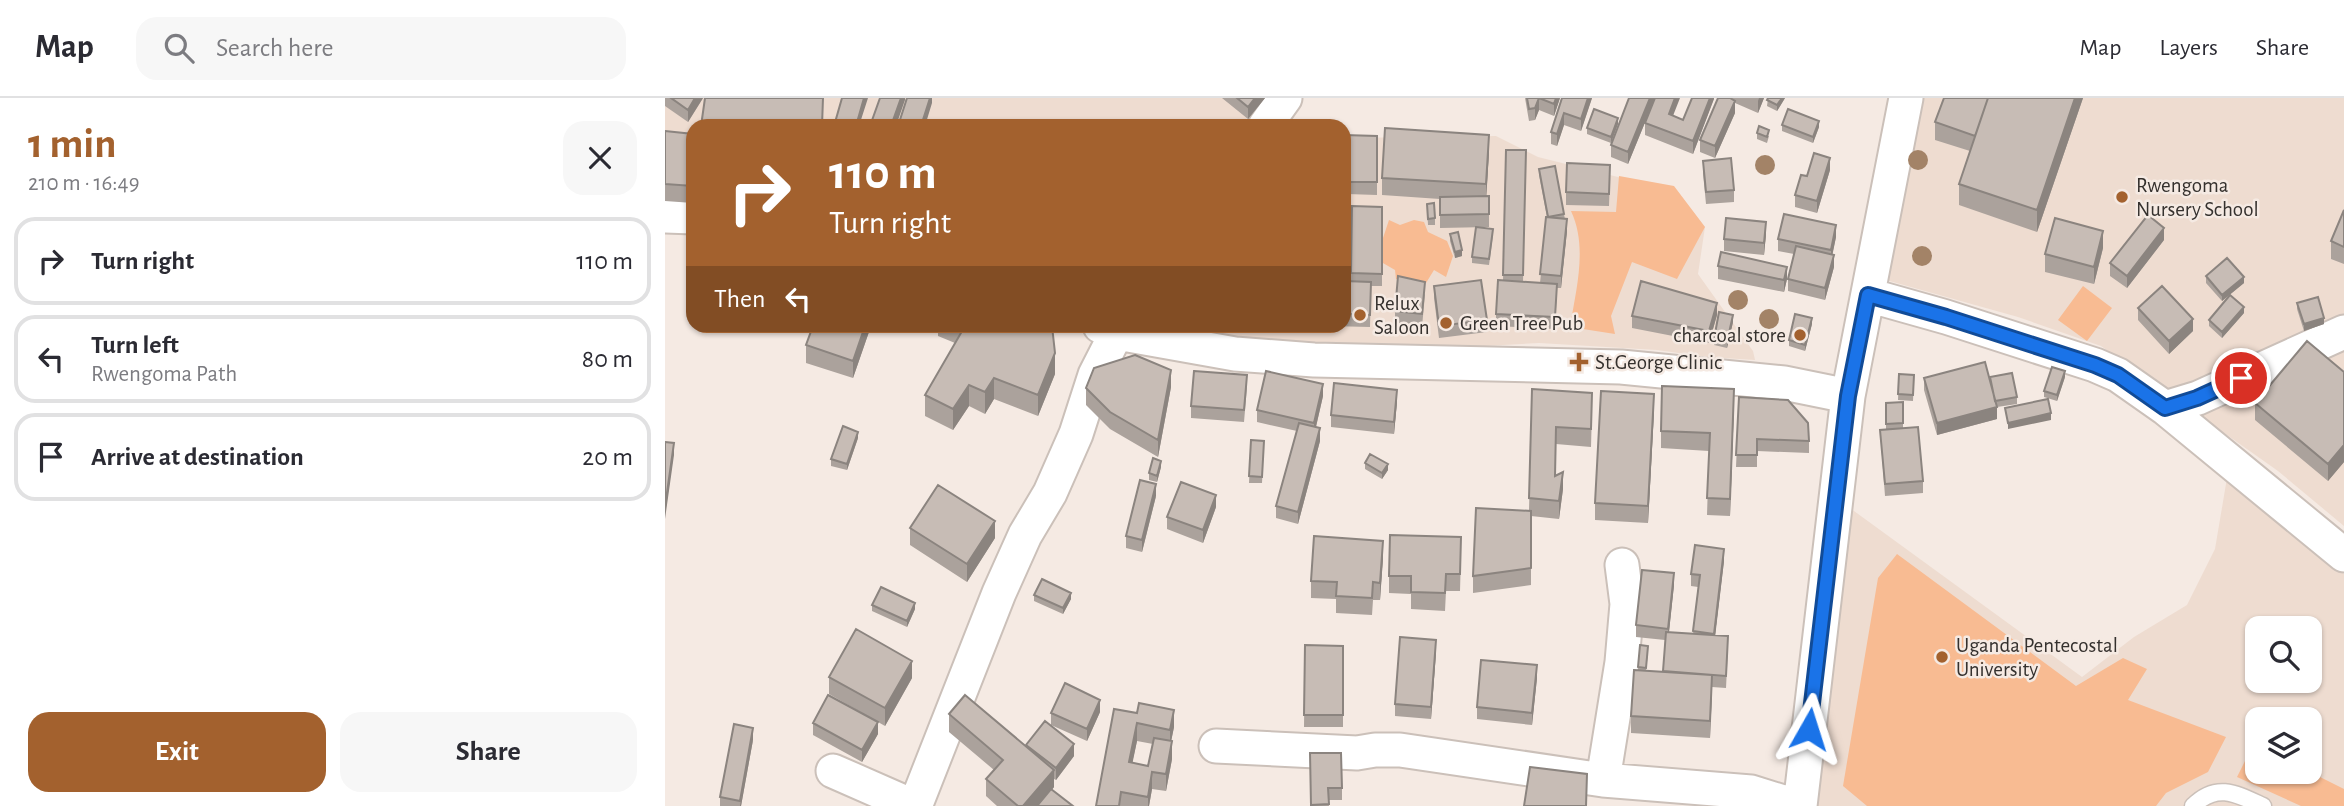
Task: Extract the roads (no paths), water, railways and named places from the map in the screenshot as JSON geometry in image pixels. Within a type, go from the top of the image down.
[{"type":"street","points":[[1270,119],[1285,98]]},
{"type":"street","points":[[1216,746],[1357,753],[1400,750],[1603,780],[1751,792],[1798,806],[1848,396],[1906,98]]},
{"type":"street","points":[[665,216],[686,217]]},
{"type":"street","points":[[1868,295],[1946,317],[2095,365],[2118,375],[2165,408],[2344,555]]},
{"type":"street","points":[[2165,408],[2197,398],[2344,332]]},
{"type":"street","points":[[833,771],[906,803],[918,799],[999,593],[1025,535],[1050,494],[1076,434],[1110,333]]},
{"type":"street","points":[[1136,333],[1235,354],[1314,360],[1621,367],[1784,383],[1848,396]]},
{"type":"street","points":[[1603,780],[1624,639],[1627,604],[1622,565]]},
{"type":"lane","points":[[2193,806],[2209,794],[2231,791],[2263,806]]},
{"type":"place","name":"Rwengoma Nursery School","points":[[2122,197]]},
{"type":"place","name":"Relux Saloon","points":[[1360,315]]},
{"type":"place","name":"Green Tree Pub","points":[[1446,323]]},
{"type":"place","name":"charcoal store","points":[[1800,335]]},
{"type":"place","name":"St.George Clinic","points":[[1579,362]]},
{"type":"place","name":"Uganda Pentecostal University","points":[[1942,657]]}]
